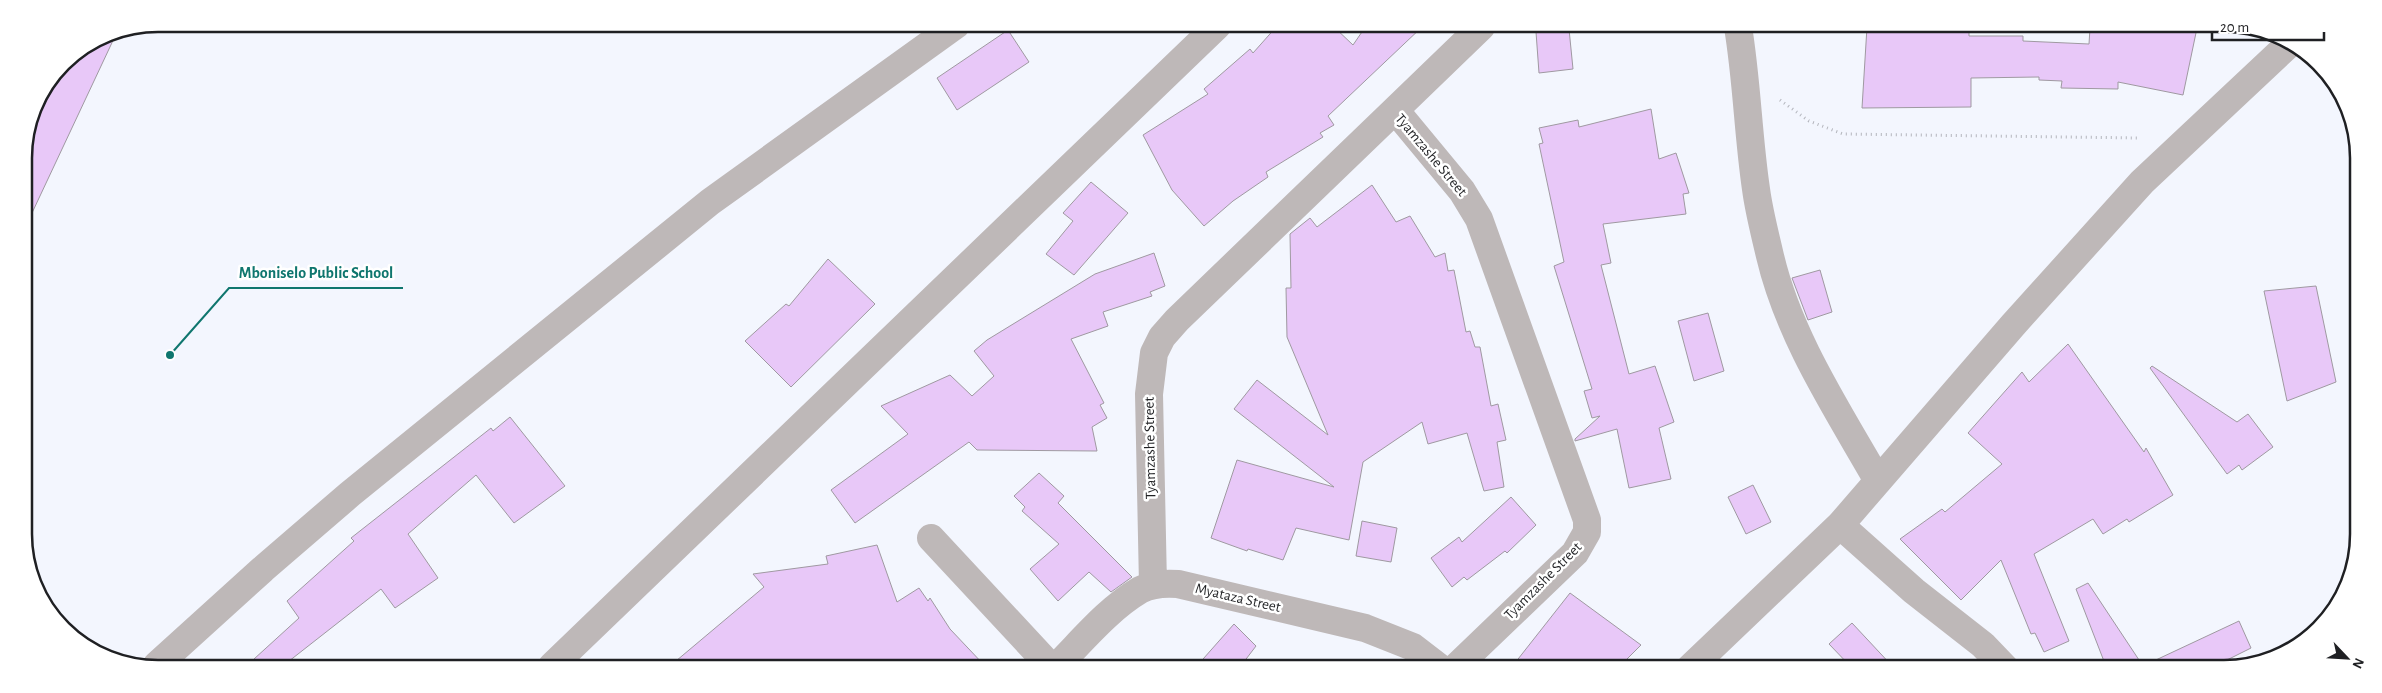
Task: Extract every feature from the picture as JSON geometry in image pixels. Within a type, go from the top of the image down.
[{"type":"street","points":[[163,660],[263,569],[350,494],[710,202],[948,32]]},
{"type":"street","points":[[558,660],[1211,32]]},
{"type":"street","points":[[1395,110],[1477,32]]},
{"type":"street","points":[[1739,32],[1745,72],[1756,190],[1770,258],[1789,316],[1812,363],[1878,481]]},
{"type":"street","points":[[1698,660],[1840,525],[2013,325],[2123,203],[2188,139],[2286,48]]},
{"type":"street","name":"Tyamzashe Street","points":[[1152,585],[1149,394],[1154,352],[1162,337],[1178,320],[1395,110],[1462,191],[1479,218],[1587,520],[1587,532],[1575,553],[1463,660]]},
{"type":"street","points":[[1840,525],[1914,591],[1983,645],[1998,660]]},
{"type":"street","points":[[931,538],[1060,660]]},
{"type":"street","name":"Myataza Street","points":[[1068,660],[1119,606],[1141,590],[1152,585],[1178,584],[1365,628],[1412,647],[1430,660]]},
{"type":"path","points":[[1745,72],[1809,122],[1843,134],[2188,139]]},
{"type":"building","points":[[1005,32],[1009,32],[1029,62],[957,110],[937,78]]},
{"type":"building","points":[[1272,32],[1339,32],[1353,45],[1362,32],[1417,32],[1328,116],[1334,125],[1320,133],[1323,137],[1266,172],[1268,177],[1233,201],[1204,226],[1172,190],[1143,135],[1208,94],[1204,89],[1250,49],[1253,53]]},
{"type":"building","points":[[1536,32],[1569,32],[1573,69],[1539,73]]},
{"type":"building","points":[[1867,32],[1969,32],[1969,36],[2023,36],[2023,41],[2089,44],[2090,32],[2196,32],[2183,95],[2118,82],[2118,89],[2061,88],[2062,81],[2039,80],[2039,77],[1971,78],[1971,107],[1862,108]]},
{"type":"building","points":[[113,41],[33,211],[33,150],[37,126],[45,103],[69,69],[95,49]]},
{"type":"building","points":[[1651,109],[1659,159],[1676,153],[1689,193],[1683,194],[1686,214],[1603,224],[1611,263],[1601,265],[1629,374],[1655,366],[1674,422],[1659,428],[1671,479],[1629,488],[1617,429],[1575,441],[1600,416],[1592,418],[1584,391],[1592,389],[1554,266],[1564,262],[1539,144],[1543,143],[1539,128],[1578,120],[1579,127]]},
{"type":"building","points":[[1091,182],[1128,213],[1074,275],[1046,254],[1073,221],[1063,213]]},
{"type":"building","points":[[1372,185],[1396,222],[1410,216],[1435,257],[1445,253],[1448,271],[1454,270],[1466,332],[1470,331],[1475,347],[1480,347],[1491,406],[1498,404],[1506,440],[1497,442],[1504,487],[1484,491],[1467,433],[1428,444],[1422,422],[1363,462],[1349,540],[1296,528],[1283,560],[1248,549],[1247,551],[1211,538],[1237,460],[1334,487],[1234,409],[1257,380],[1328,435],[1287,337],[1286,288],[1291,288],[1290,234],[1310,218],[1317,227]]},
{"type":"building","points":[[1154,253],[1165,286],[1150,292],[1152,296],[1103,312],[1108,326],[1071,339],[1104,403],[1100,405],[1107,418],[1092,427],[1097,451],[977,450],[969,442],[855,523],[831,490],[908,434],[881,406],[950,375],[972,396],[994,376],[974,351],[987,340],[1095,274]]},
{"type":"building","points":[[828,259],[875,304],[791,387],[745,341],[786,304],[789,306]]},
{"type":"building","points":[[1820,270],[1832,312],[1808,320],[1792,278]]},
{"type":"building","points":[[2316,286],[2336,382],[2287,401],[2264,291]]},
{"type":"building","points":[[1708,313],[1724,371],[1694,381],[1678,321]]},
{"type":"building","points":[[2068,344],[2144,452],[2146,448],[2173,495],[2129,522],[2127,519],[2103,534],[2093,519],[2034,554],[2069,641],[2044,652],[2035,633],[2031,634],[2001,560],[1961,600],[1900,539],[1942,509],[1945,512],[2002,464],[1968,433],[2022,372],[2029,382]]},
{"type":"building","points":[[2152,366],[2237,422],[2248,414],[2273,447],[2242,470],[2239,465],[2227,474],[2150,368]]},
{"type":"building","points":[[510,417],[565,486],[514,523],[476,475],[408,534],[438,578],[395,608],[381,589],[290,660],[255,660],[299,618],[287,601],[354,541],[351,538],[491,428],[493,431]]},
{"type":"building","points":[[1039,473],[1064,496],[1058,503],[1132,577],[1111,592],[1089,572],[1058,601],[1030,569],[1059,544],[1022,511],[1025,507],[1014,496]]},
{"type":"building","points":[[1753,485],[1771,522],[1746,534],[1728,497]]},
{"type":"building","points":[[1511,497],[1536,525],[1507,553],[1505,551],[1467,580],[1464,577],[1452,587],[1431,558],[1459,537],[1462,542]]},
{"type":"building","points":[[1362,521],[1397,528],[1391,562],[1356,556]]},
{"type":"building","points":[[877,545],[897,602],[919,588],[928,601],[930,598],[950,629],[979,660],[677,660],[764,587],[753,574],[828,564],[826,556]]},
{"type":"building","points":[[2088,583],[2139,660],[2104,660],[2076,589]]},
{"type":"building","points":[[1570,593],[1641,645],[1626,660],[1517,660]]},
{"type":"building","points":[[2239,621],[2251,648],[2227,660],[2156,660]]},
{"type":"building","points":[[1852,623],[1887,660],[1844,660],[1829,644]]},
{"type":"building","points":[[1234,624],[1256,646],[1245,660],[1202,660]]},
{"type":"place","name":"Mboniselo Public School","points":[[170,355]]}]
